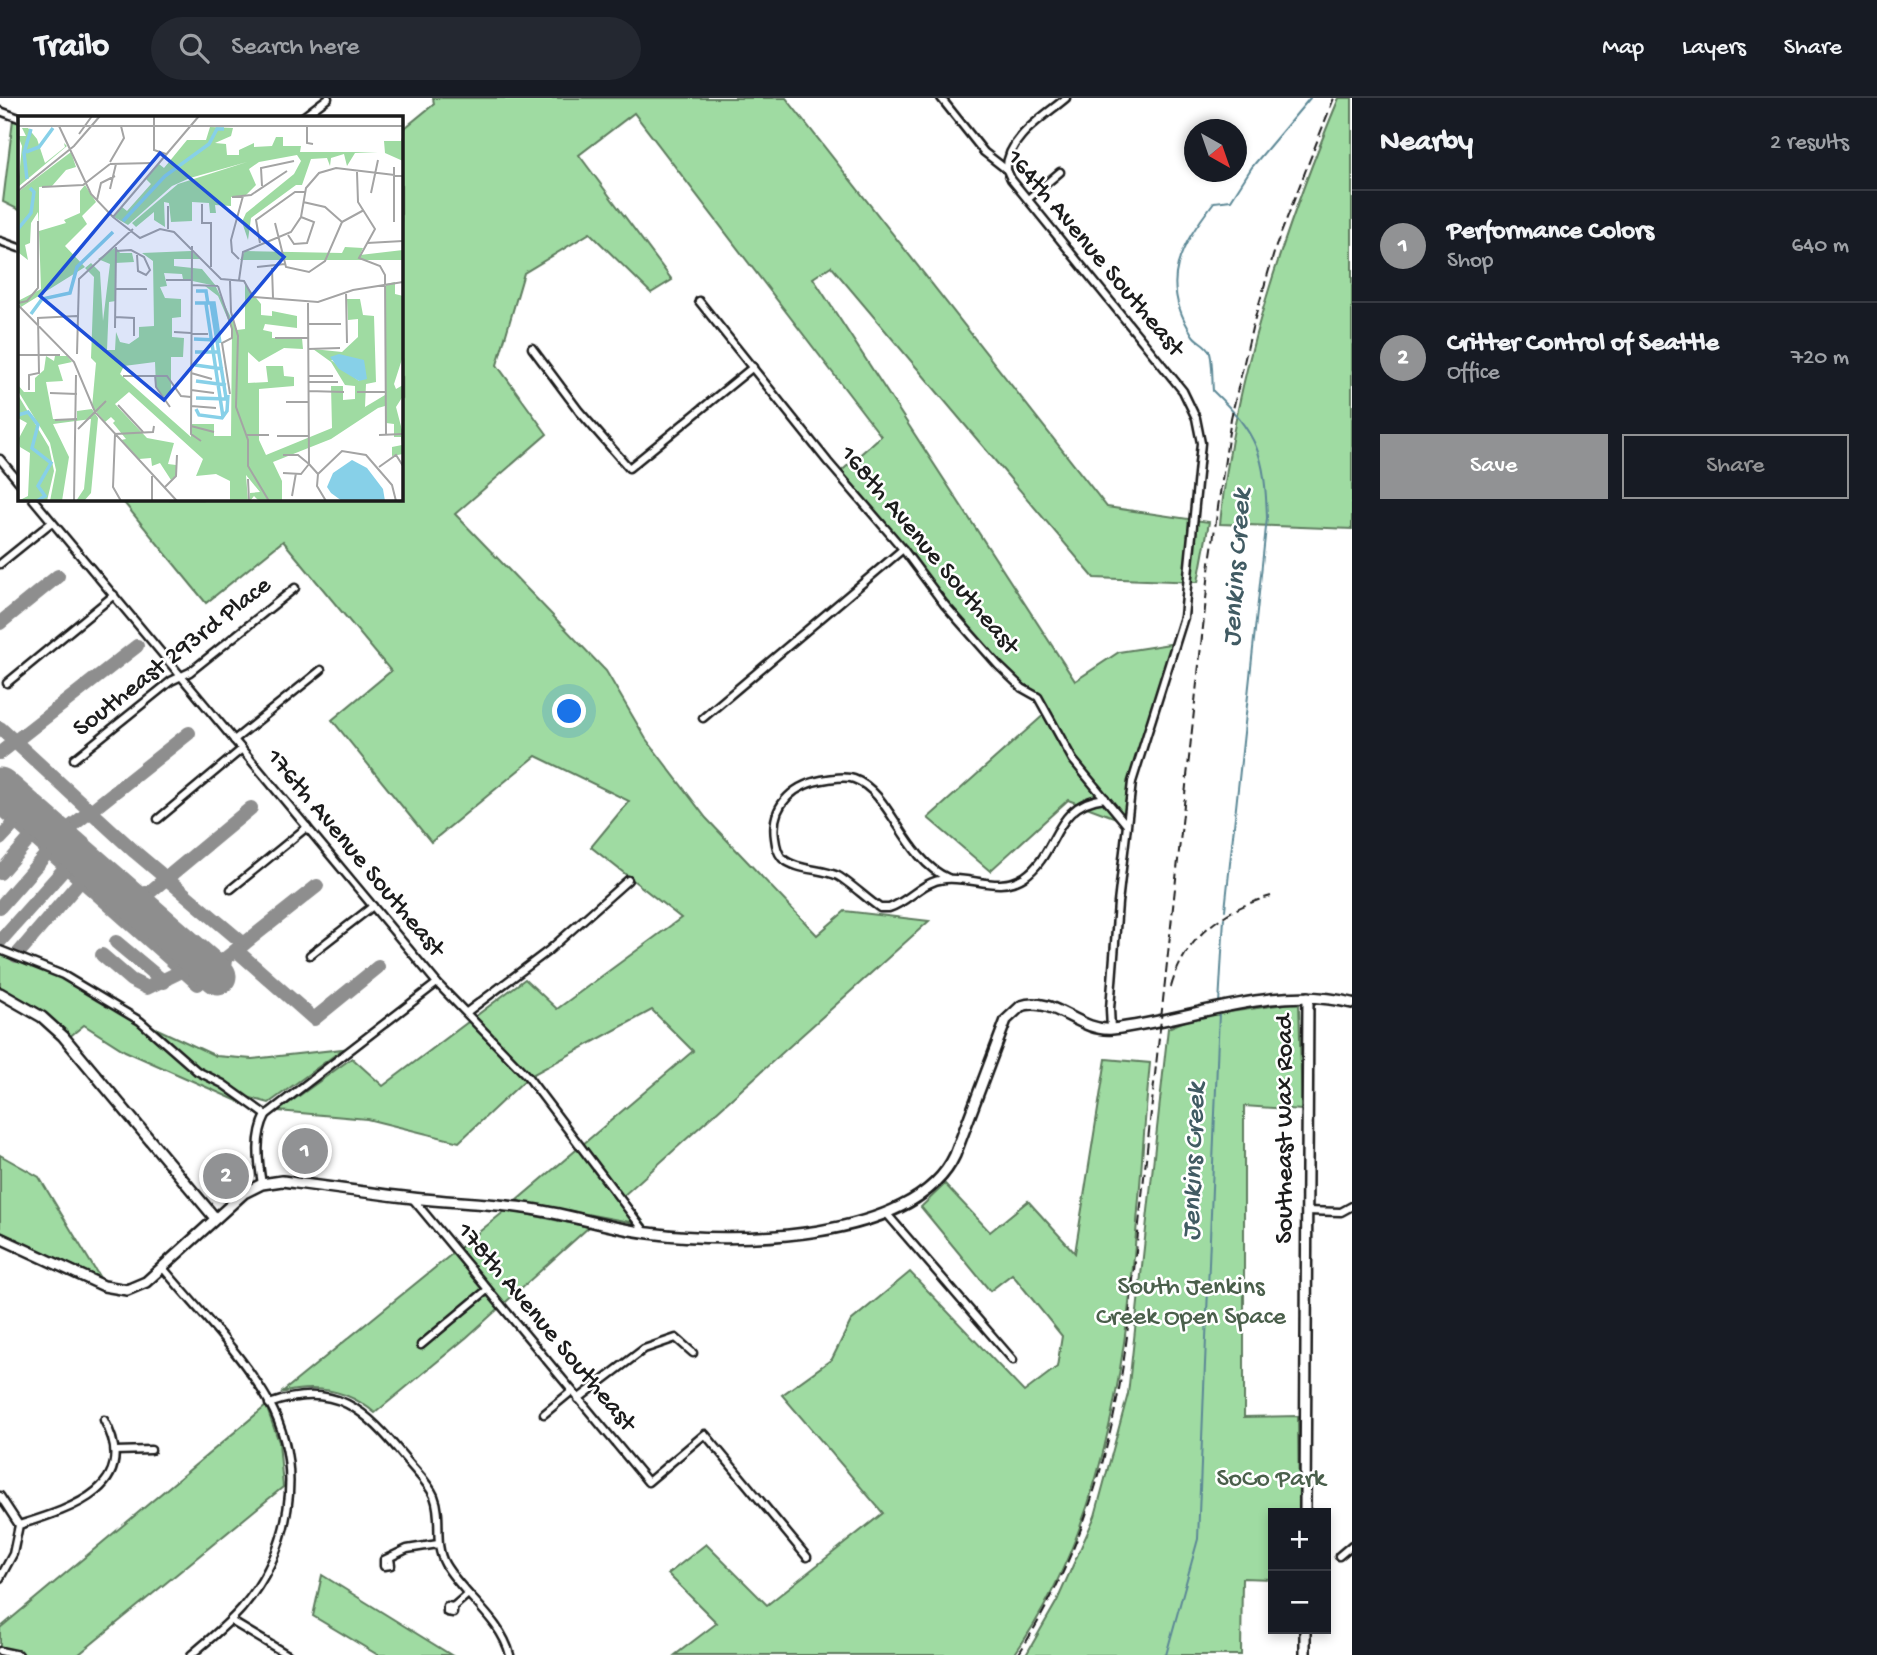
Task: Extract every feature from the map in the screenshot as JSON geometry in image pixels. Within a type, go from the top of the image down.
[{"type":"street","points":[[304,116],[328,98]]},
{"type":"street","name":"164th Avenue Southeast","points":[[941,98],[984,152],[1007,170],[1183,391],[1196,418],[1201,443],[1184,617],[1132,782],[1126,824]]},
{"type":"street","points":[[1051,98],[1057,105]]},
{"type":"street","points":[[1007,170],[1007,155],[1016,142],[1066,98]]},
{"type":"street","points":[[0,111],[18,118]]},
{"type":"street","points":[[1028,199],[1060,172]]},
{"type":"street","points":[[0,241],[18,248]]},
{"type":"street","name":"168th Avenue Southeast","points":[[699,301],[903,549],[944,604],[1016,683],[1038,697],[1073,760],[1126,824]]},
{"type":"street","points":[[532,348],[579,411],[629,467],[752,367]]},
{"type":"street","points":[[0,459],[18,481]]},
{"type":"street","name":"176th Avenue Southeast","points":[[34,500],[437,983],[528,1077],[646,1233]]},
{"type":"street","points":[[0,564],[52,522]]},
{"type":"street","points":[[703,718],[903,549]]},
{"type":"street","name":"Southeast 293rd Place","points":[[74,759],[181,676],[190,672],[295,588]]},
{"type":"street","points":[[7,683],[114,595]]},
{"type":"street","points":[[234,740],[321,670]]},
{"type":"street","points":[[158,819],[242,749]]},
{"type":"street","points":[[948,878],[921,887],[898,905],[880,908],[838,876],[785,860],[777,852],[774,829],[781,805],[791,791],[810,781],[842,778],[857,780],[883,804],[907,843],[932,869],[948,878],[1002,884],[1014,883],[1031,872],[1071,810],[1088,800],[1105,799]]},
{"type":"street","points":[[1111,1029],[1110,1009],[1126,824]]},
{"type":"street","points":[[231,889],[307,827]]},
{"type":"street","points":[[467,1012],[548,951],[628,880]]},
{"type":"street","points":[[310,955],[373,906]]},
{"type":"street","points":[[0,950],[63,975],[140,1021],[197,1071],[223,1084],[265,1115]]},
{"type":"street","points":[[262,1184],[258,1148],[260,1128],[265,1115],[437,983]]},
{"type":"street","points":[[0,993],[43,1017],[63,1037],[215,1219]]},
{"type":"street","points":[[0,1238],[120,1290],[139,1287],[244,1193],[262,1184],[282,1181],[412,1198],[526,1208],[646,1233],[705,1237],[766,1236],[839,1227],[887,1214],[931,1188],[951,1164],[1010,1014],[1021,1006],[1032,1003],[1052,1008],[1088,1027],[1111,1029],[1216,1008],[1308,997],[1352,1003]]},
{"type":"street","name":"Southeast Wax Road","points":[[1305,1508],[1308,997]]},
{"type":"street","name":"178th Avenue Southeast","points":[[412,1198],[648,1482],[705,1434],[807,1557]]},
{"type":"street","points":[[1306,1211],[1341,1212],[1352,1206]]},
{"type":"street","points":[[887,1214],[1013,1360]]},
{"type":"street","points":[[163,1268],[243,1364],[270,1404],[282,1437],[289,1473],[287,1515],[275,1558],[264,1578],[231,1620],[191,1655]]},
{"type":"street","points":[[421,1345],[487,1290]]},
{"type":"street","points":[[578,1399],[644,1349],[676,1338],[693,1353]]},
{"type":"street","points":[[544,1413],[572,1391]]},
{"type":"street","points":[[270,1404],[305,1395],[327,1398],[356,1407],[376,1421],[433,1495],[438,1544],[445,1563],[500,1634],[510,1655]]},
{"type":"street","points":[[19,1525],[79,1505],[89,1499],[111,1471],[115,1451],[112,1434],[104,1420]]},
{"type":"street","points":[[115,1451],[151,1450]]},
{"type":"street","points":[[0,1496],[19,1525],[13,1554],[0,1578]]},
{"type":"street","points":[[390,1559],[401,1551],[438,1544]]},
{"type":"street","points":[[1339,1556],[1352,1545]]},
{"type":"street","points":[[453,1607],[468,1594]]},
{"type":"street","points":[[231,1620],[288,1655]]},
{"type":"street","points":[[1305,1634],[1305,1655]]},
{"type":"street","points":[[0,1651],[19,1655]]},
{"type":"green space","points":[[433,98],[786,98],[1107,507],[1209,522],[1198,582],[1094,578],[831,266],[813,278],[1075,681],[1119,652],[1176,643],[1124,821],[1068,800],[990,871],[928,818],[1047,712],[1038,697],[988,655],[838,474],[881,436],[634,113],[579,155],[672,280],[651,293],[590,233],[524,273],[497,365],[547,434],[455,514],[606,671],[646,739],[706,818],[817,935],[845,911],[929,921],[623,1196],[646,1225],[516,1201],[693,1051],[652,1010],[528,1077],[459,1142],[367,1119],[278,1111],[352,1058],[383,1086],[525,979],[557,1009],[681,918],[591,847],[629,801],[536,756],[431,842],[332,720],[391,671],[283,541],[206,603],[122,500],[402,500],[402,130],[434,104]]},
{"type":"green space","points":[[1339,98],[1352,98],[1352,529],[1220,524],[1237,414],[1264,306],[1298,201]]},
{"type":"green space","points":[[13,120],[18,122],[18,210],[3,202]]},
{"type":"green space","points":[[0,950],[63,975],[140,1021],[216,1056],[252,1059],[343,1049],[269,1103],[247,1097],[242,1103],[125,1051],[84,1025],[68,1038],[38,1008],[0,988]]},
{"type":"green space","points":[[1299,1002],[1302,1110],[1244,1106],[1244,1417],[1298,1416],[1299,1508],[1268,1508],[1268,1579],[1242,1578],[1241,1655],[1026,1655],[1057,1601],[1095,1516],[1128,1394],[1168,1028],[1195,1017]]},
{"type":"green space","points":[[1106,1059],[1150,1063],[1138,1216],[1120,1370],[1105,1445],[1083,1519],[1054,1589],[1014,1655],[675,1655],[717,1623],[668,1574],[706,1544],[767,1605],[883,1513],[782,1395],[832,1359],[851,1321],[910,1272],[1024,1392],[1057,1367],[1062,1336],[1012,1274],[990,1291],[921,1207],[945,1184],[990,1232],[1028,1201],[1075,1253]]},
{"type":"green space","points":[[0,1155],[39,1177],[100,1278],[0,1232]]},
{"type":"green space","points":[[506,1210],[589,1227],[467,1337],[375,1413],[353,1398],[331,1391],[307,1389],[281,1393]]},
{"type":"green space","points":[[266,1406],[279,1442],[283,1487],[78,1655],[0,1655],[0,1628]]},
{"type":"green space","points":[[322,1575],[451,1655],[378,1655],[313,1616]]},
{"type":"waterway","name":"Jenkins Creek","points":[[1225,910],[1267,518],[1266,496],[1256,447],[1240,420],[1213,391],[1210,353],[1194,337],[1182,315],[1176,297],[1175,281],[1184,249],[1214,202],[1231,200],[1252,167],[1310,98]]},
{"type":"waterway","name":"Jenkins Creek","points":[[1219,1004],[1224,918]]},
{"type":"waterway","name":"Jenkins Creek","points":[[1166,1655],[1198,1539],[1219,1013]]},
{"type":"taxiway","points":[[0,623],[58,576]]},
{"type":"taxiway","points":[[0,753],[137,646]]},
{"type":"taxiway","points":[[0,728],[135,852],[244,944]]},
{"type":"taxiway","points":[[58,837],[189,733]]},
{"type":"taxiway","points":[[0,808],[198,984],[211,970],[317,886]]},
{"type":"taxiway","points":[[130,900],[151,891],[251,808]]},
{"type":"taxiway","points":[[0,839],[16,822]]},
{"type":"taxiway","points":[[0,873],[32,836]]},
{"type":"taxiway","points":[[0,907],[49,851]]},
{"type":"taxiway","points":[[0,941],[67,866]]},
{"type":"taxiway","points":[[94,890],[105,878]]},
{"type":"taxiway","points":[[16,956],[82,879]]},
{"type":"taxiway","points":[[116,942],[164,982]]},
{"type":"taxiway","points":[[236,950],[314,1019],[378,967]]},
{"type":"taxiway","points":[[102,955],[131,980],[147,988],[184,970]]},
{"type":"runway","points":[[0,786],[218,976]]},
{"type":"railway","points":[[1018,1655],[1040,1618],[1076,1541],[1103,1461],[1113,1420],[1127,1336],[1210,562],[1231,418],[1252,328],[1276,246],[1334,98]]},
{"type":"railway","points":[[1171,987],[1186,954],[1208,928],[1237,909],[1271,896]]},
{"type":"place","name":"Performance Colors","points":[[305,1151]]},
{"type":"place","name":"Critter Control of Seattle","points":[[226,1176]]},
{"type":"park label","name":"South Jenkins Creek Open Space","points":[[1191,1303]]},
{"type":"park label","name":"SoCo Park","points":[[1271,1480]]}]
